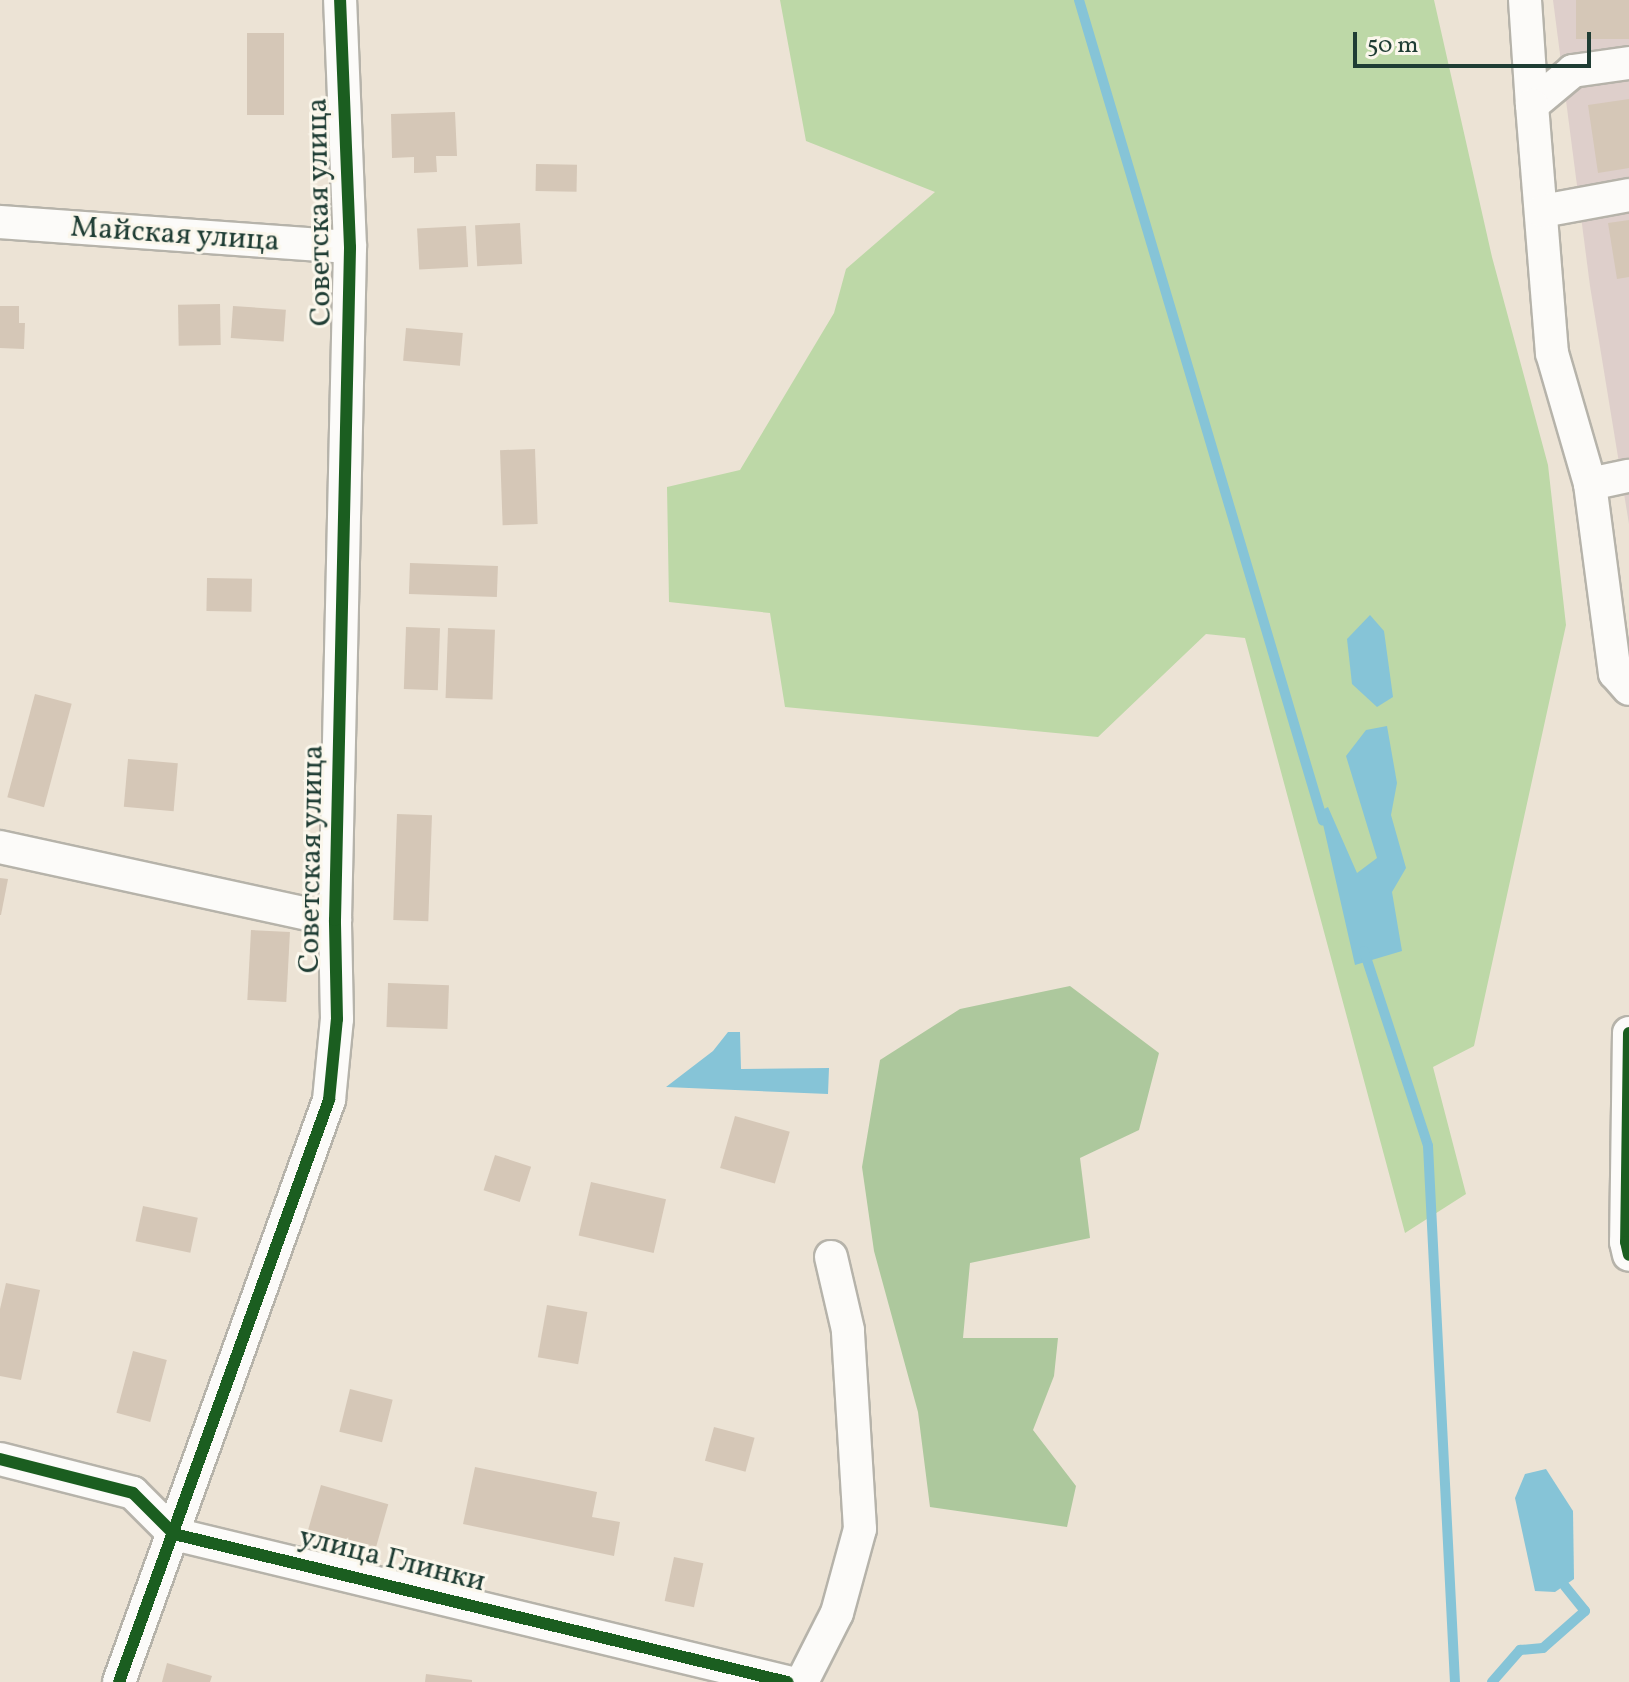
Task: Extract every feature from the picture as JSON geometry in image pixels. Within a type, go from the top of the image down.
[{"type":"street","name":"Советская улица","points":[[119,1682],[329,1100],[337,1019],[335,920],[350,247],[340,0]]},
{"type":"street","points":[[1525,0],[1552,353],[1590,484],[1615,673],[1629,689]]},
{"type":"street","points":[[1532,105],[1573,71],[1629,63]]},
{"type":"street","points":[[1542,211],[1629,195]]},
{"type":"street","name":"Майская улица","points":[[0,222],[350,247]]},
{"type":"street","points":[[1590,484],[1629,476]]},
{"type":"street","points":[[0,847],[335,920]]},
{"type":"street","points":[[1628,1247],[1629,1033]]},
{"type":"street","points":[[802,1682],[837,1613],[860,1529],[848,1330],[831,1257]]},
{"type":"street","points":[[0,1459],[133,1493],[174,1534]]},
{"type":"street","name":"улица Глинки","points":[[174,1534],[787,1682]]},
{"type":"shaded area","points":[[1553,0],[1629,0],[1629,524],[1590,286]]},
{"type":"green space","points":[[780,0],[1434,0],[1492,257],[1548,465],[1566,625],[1474,1046],[1433,1067],[1466,1194],[1405,1233],[1245,638],[1206,634],[1098,737],[785,707],[770,613],[669,602],[667,487],[740,470],[834,313],[846,269],[935,192],[806,141]]},
{"type":"green space","points":[[1070,986],[1159,1053],[1139,1130],[1080,1158],[1090,1238],[970,1263],[963,1338],[1058,1338],[1054,1376],[1033,1430],[1076,1486],[1067,1527],[930,1507],[918,1412],[874,1251],[862,1167],[880,1060],[960,1009]]},
{"type":"water","points":[[1370,615],[1384,631],[1393,697],[1377,707],[1352,684],[1347,639]]},
{"type":"water","points":[[1387,726],[1397,783],[1391,815],[1406,868],[1392,892],[1402,951],[1355,965],[1320,811],[1328,807],[1357,873],[1377,858],[1346,756],[1366,730]]},
{"type":"water","points":[[728,1032],[740,1032],[741,1069],[829,1068],[828,1094],[666,1087],[713,1051]]},
{"type":"water","points":[[1546,1469],[1573,1511],[1574,1579],[1555,1592],[1535,1591],[1515,1498],[1525,1474]]},
{"type":"building","points":[[1576,0],[1629,0],[1629,39],[1576,39]]},
{"type":"building","points":[[247,33],[284,33],[284,115],[247,115]]},
{"type":"building","points":[[1629,99],[1629,168],[1598,173],[1588,105]]},
{"type":"building","points":[[455,112],[457,156],[436,156],[437,172],[414,173],[414,157],[392,158],[391,114]]},
{"type":"building","points":[[536,164],[577,165],[577,192],[536,191]]},
{"type":"building","points":[[1629,220],[1629,277],[1617,279],[1608,223]]},
{"type":"building","points":[[520,223],[522,264],[477,266],[475,225]]},
{"type":"building","points":[[466,226],[468,267],[419,270],[417,229]]},
{"type":"building","points":[[220,304],[221,345],[179,346],[178,305]]},
{"type":"building","points":[[0,306],[19,306],[19,323],[25,323],[24,349],[0,348]]},
{"type":"building","points":[[233,306],[286,310],[284,342],[231,338]]},
{"type":"building","points":[[406,328],[463,333],[460,366],[403,361]]},
{"type":"building","points":[[535,449],[538,524],[503,525],[500,450]]},
{"type":"building","points":[[410,563],[498,566],[497,597],[409,594]]},
{"type":"building","points":[[207,578],[252,579],[251,612],[206,611]]},
{"type":"building","points":[[406,627],[440,628],[438,690],[404,689]]},
{"type":"building","points":[[448,628],[495,630],[493,700],[446,698]]},
{"type":"building","points":[[35,694],[72,704],[44,807],[7,797]]},
{"type":"building","points":[[128,759],[178,763],[174,811],[124,807]]},
{"type":"building","points":[[397,814],[432,815],[428,921],[393,920]]},
{"type":"building","points":[[0,878],[8,879],[1,915],[0,915]]},
{"type":"building","points":[[251,930],[290,932],[286,1002],[247,1000]]},
{"type":"building","points":[[388,983],[449,985],[447,1029],[386,1027]]},
{"type":"building","points":[[735,1116],[790,1132],[775,1184],[720,1168]]},
{"type":"building","points":[[495,1155],[531,1167],[520,1202],[484,1190]]},
{"type":"building","points":[[591,1182],[666,1199],[654,1253],[579,1236]]},
{"type":"building","points":[[143,1206],[198,1218],[190,1253],[136,1241]]},
{"type":"building","points":[[6,1283],[40,1290],[21,1380],[0,1376],[0,1309]]},
{"type":"building","points":[[547,1305],[587,1312],[578,1364],[538,1357]]},
{"type":"building","points":[[133,1351],[167,1360],[150,1422],[116,1413]]},
{"type":"building","points":[[350,1389],[393,1400],[382,1442],[339,1432]]},
{"type":"building","points":[[714,1427],[755,1438],[746,1472],[705,1461]]},
{"type":"building","points":[[475,1467],[597,1492],[592,1517],[620,1522],[614,1556],[463,1524]]},
{"type":"building","points":[[321,1485],[388,1504],[375,1551],[307,1532]]},
{"type":"building","points":[[674,1557],[703,1563],[694,1607],[665,1601]]},
{"type":"building","points":[[167,1663],[212,1676],[210,1682],[162,1682]]},
{"type":"building","points":[[426,1674],[472,1680],[472,1682],[425,1682]]},
{"type":"waterway","points":[[1079,0],[1323,821]]},
{"type":"waterway","points":[[1364,951],[1428,1146],[1455,1682]]},
{"type":"waterway","points":[[1492,1682],[1520,1650],[1543,1648],[1585,1611],[1565,1586]]},
{"type":"cycle path","points":[[119,1682],[329,1100],[337,1019],[335,920],[350,247],[340,0]]},
{"type":"cycle path","points":[[1629,1033],[1626,1242],[1629,1255]]},
{"type":"cycle path","points":[[0,1459],[133,1493],[174,1534],[787,1682]]}]
